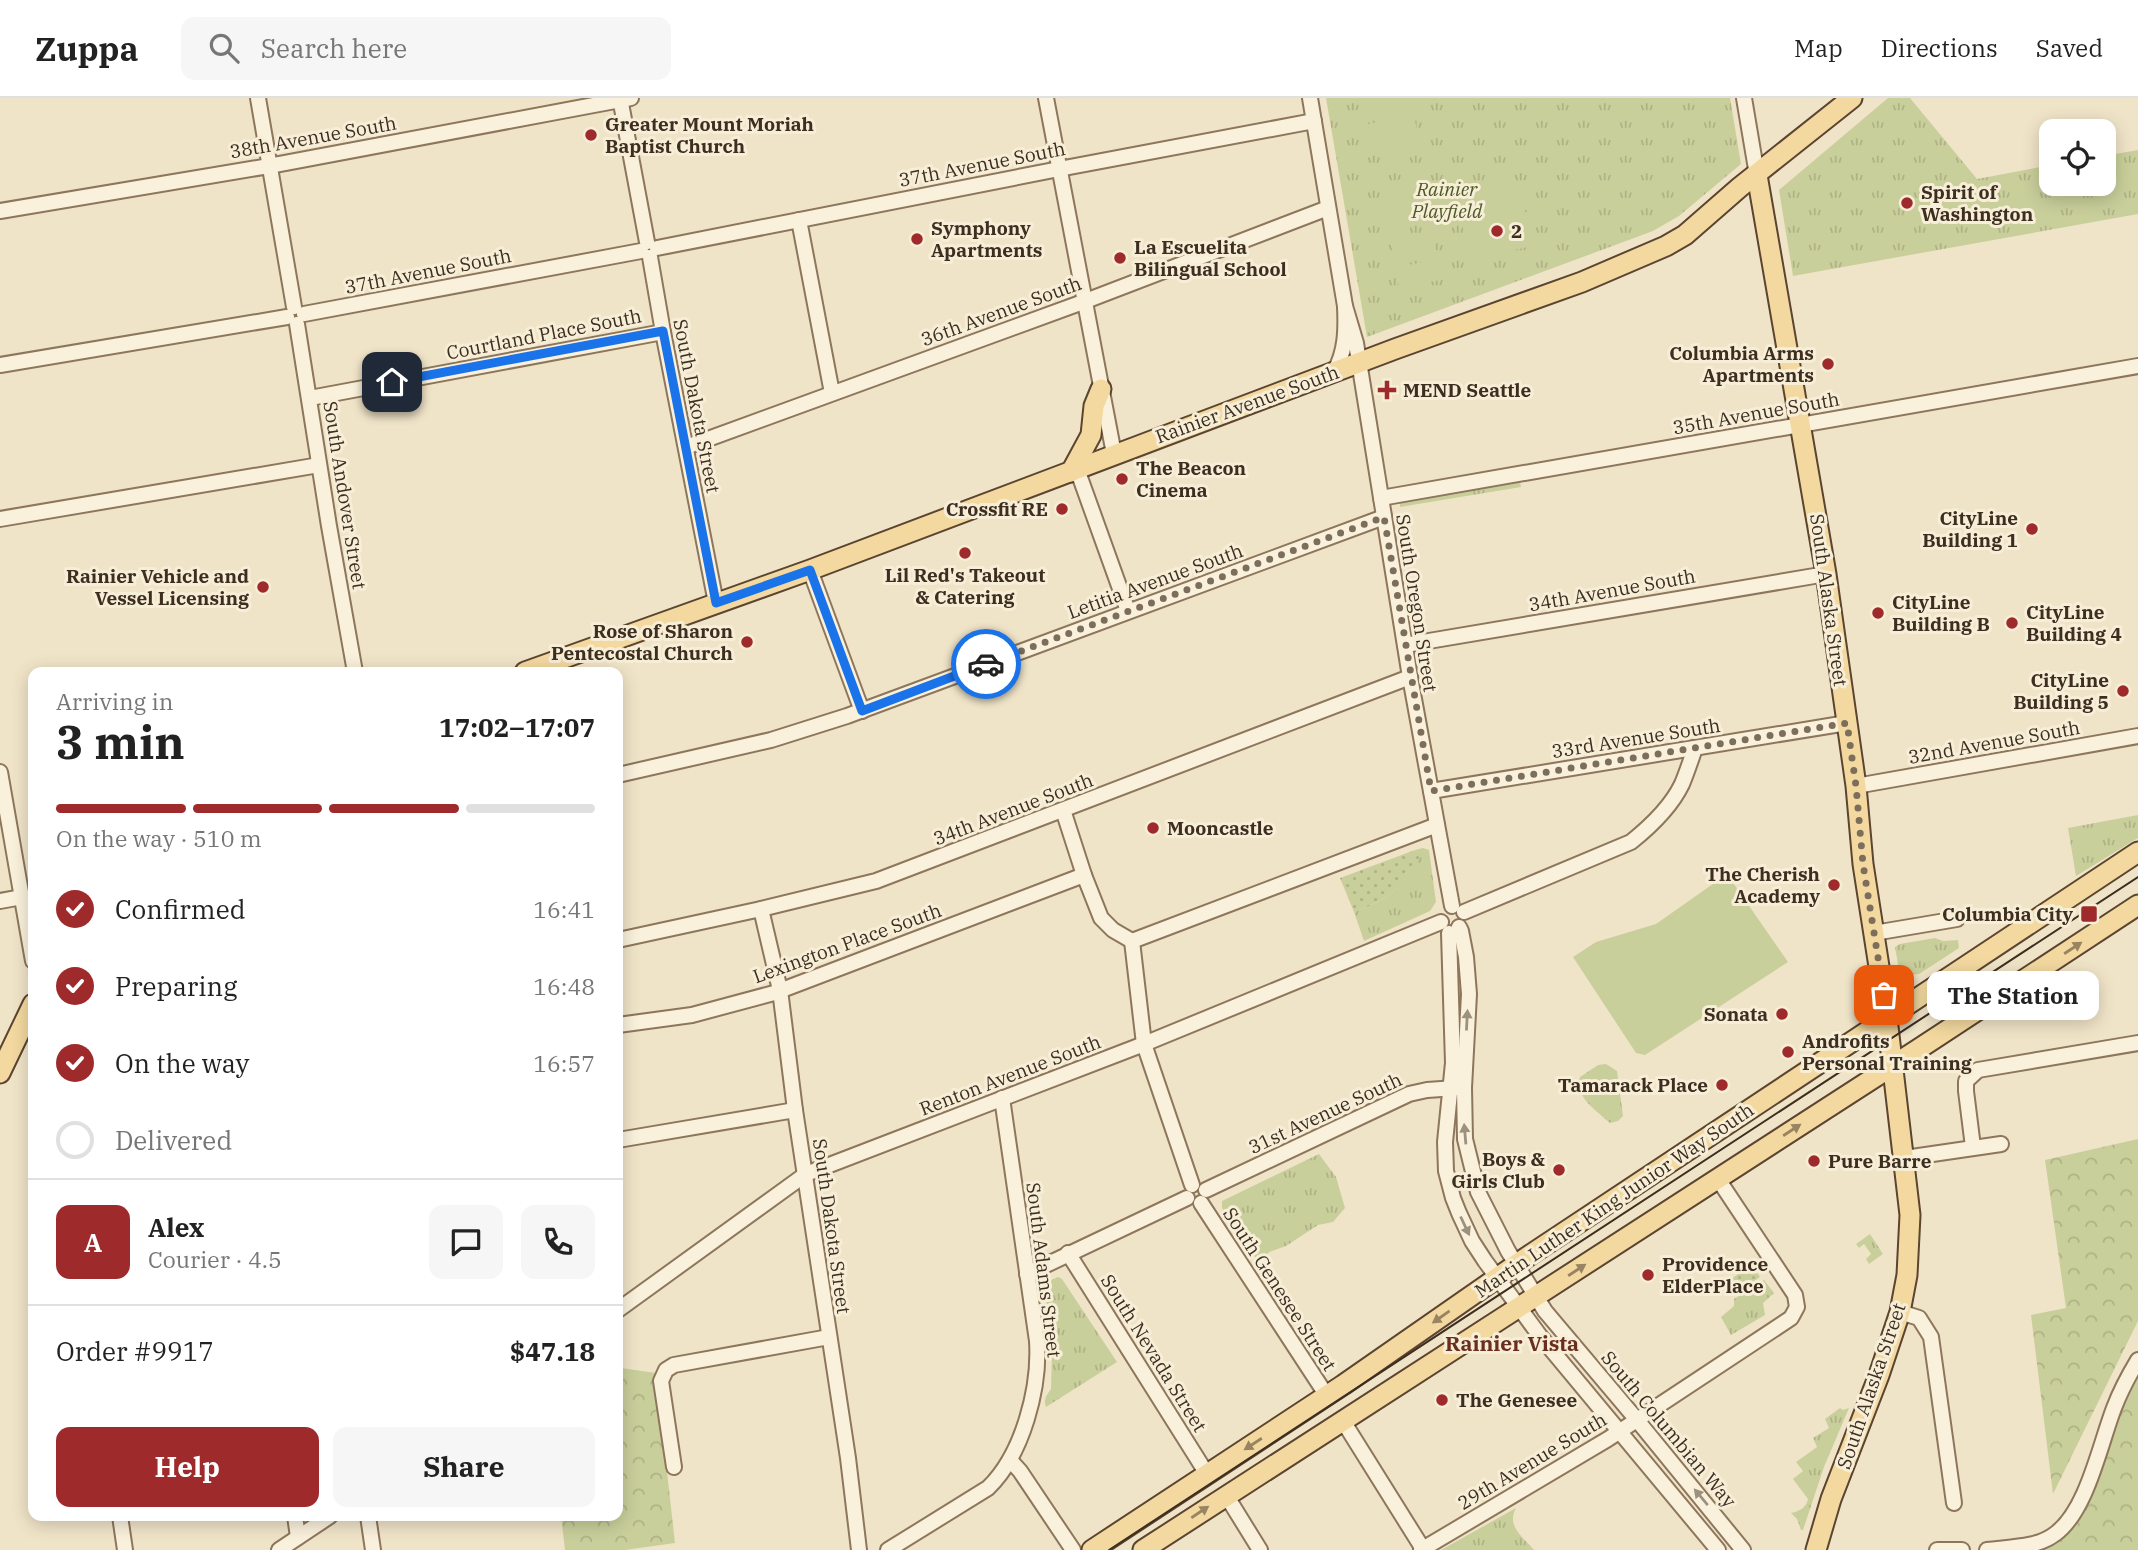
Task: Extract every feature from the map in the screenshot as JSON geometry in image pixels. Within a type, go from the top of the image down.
[{"type":"main road","name":"Rainier Avenue South","points":[[540,667],[810,570],[1114,454],[1582,282],[1666,246],[1693,230],[1740,187],[1852,98]]},
{"type":"main road","name":"South Alaska Street","points":[[1757,175],[1826,573],[1856,786],[1863,864],[1887,1018],[1910,1215],[1909,1251],[1900,1312],[1879,1375],[1831,1499],[1816,1550]]},
{"type":"main road","points":[[1074,471],[1091,435],[1094,406],[1101,389]]},
{"type":"main road","name":"Martin Luther King Junior Way South","points":[[1092,1550],[1327,1396],[1516,1265],[2138,852]]},
{"type":"main road","name":"Martin Luther King Junior Way South","points":[[1143,1550],[2138,905]]},
{"type":"main road","points":[[0,1073],[5,1050],[28,1012]]},
{"type":"street","name":"South Andover Street","points":[[258,98],[354,667]]},
{"type":"street","points":[[1046,98],[1114,454]]},
{"type":"street","name":"South Oregon Street","points":[[1310,98],[1345,306],[1343,352],[1334,372]]},
{"type":"street","name":"South Alaska Street","points":[[1744,98],[1757,175]]},
{"type":"street","name":"38th Avenue South","points":[[0,211],[269,166],[624,99]]},
{"type":"street","name":"South Dakota Street","points":[[624,99],[663,331],[716,603]]},
{"type":"street","name":"37th Avenue South","points":[[0,365],[295,315],[1314,121]]},
{"type":"street","name":"36th Avenue South","points":[[686,447],[1083,302],[1328,208]]},
{"type":"street","points":[[799,220],[832,393]]},
{"type":"street","name":"South Oregon Street","points":[[1345,306],[1353,331],[1437,825],[1458,909]]},
{"type":"street","name":"Courtland Place South","points":[[310,398],[663,331]]},
{"type":"street","name":"35th Avenue South","points":[[1381,498],[2138,366]]},
{"type":"street","points":[[0,519],[319,465]]},
{"type":"street","points":[[1074,471],[1128,611]]},
{"type":"street","name":"Letitia Avenue South","points":[[623,774],[778,738],[862,711],[1384,517]]},
{"type":"street","points":[[810,570],[862,711]]},
{"type":"street","name":"34th Avenue South","points":[[1405,645],[1826,573]]},
{"type":"street","name":"34th Avenue South","points":[[623,939],[876,881],[1410,677]]},
{"type":"street","name":"33rd Avenue South","points":[[1431,791],[1847,723]]},
{"type":"street","name":"32nd Avenue South","points":[[1856,786],[2138,736]]},
{"type":"street","points":[[1497,1278],[1472,1241],[1453,1198],[1446,1171],[1444,1142],[1453,1063],[1450,927],[1447,911],[1631,842],[1651,826],[1675,795],[1695,748]]},
{"type":"street","points":[[0,772],[28,932]]},
{"type":"street","points":[[1063,810],[1101,918],[1113,930],[1132,941],[1437,825]]},
{"type":"street","name":"Lexington Place South","points":[[623,1024],[692,1015],[780,990],[1084,875]]},
{"type":"street","points":[[0,901],[22,897]]},
{"type":"street","name":"South Dakota Street","points":[[761,909],[780,990],[859,1550]]},
{"type":"street","points":[[1874,933],[1957,919]]},
{"type":"street","points":[[1450,927],[1461,931],[1469,994],[1464,1088],[1465,1139],[1478,1192],[1516,1265]]},
{"type":"street","name":"Renton Avenue South","points":[[623,1306],[806,1174],[1450,927]]},
{"type":"street","name":"South Genesee Street","points":[[1132,941],[1144,1044],[1196,1194],[1327,1396]]},
{"type":"street","points":[[1973,1146],[1966,1081],[1979,1070],[2138,1044]]},
{"type":"street","name":"31st Avenue South","points":[[1027,1274],[1409,1094],[1449,1087],[1464,1088]]},
{"type":"street","name":"South Adams Street","points":[[888,1550],[988,1488],[1000,1476],[1010,1461],[1030,1405],[1038,1364],[1037,1340],[1002,1098]]},
{"type":"street","points":[[623,1139],[796,1110]]},
{"type":"street","points":[[1905,1158],[2001,1144]]},
{"type":"street","name":"29th Avenue South","points":[[1422,1549],[1557,1471],[1791,1318],[1797,1307],[1792,1291],[1718,1179]]},
{"type":"street","name":"South Nevada Street","points":[[1068,1253],[1207,1474]]},
{"type":"street","name":"South Columbian Way","points":[[1516,1265],[1540,1336],[1718,1550]]},
{"type":"street","name":"South Columbian Way","points":[[1497,1278],[1556,1326],[1743,1550]]},
{"type":"street","points":[[1900,1312],[1919,1318],[1931,1337],[1954,1503]]},
{"type":"street","points":[[674,1467],[661,1381],[666,1370],[674,1365],[830,1337]]},
{"type":"street","points":[[1987,1550],[2039,1542],[2064,1526],[2077,1508],[2115,1407],[2138,1360]]},
{"type":"street","points":[[1343,1421],[1422,1549]]},
{"type":"street","points":[[1010,1461],[1020,1471],[1073,1550]]},
{"type":"street","points":[[1226,1495],[1260,1550]]},
{"type":"street","points":[[121,1521],[125,1550]]},
{"type":"street","points":[[296,1521],[298,1537]]},
{"type":"street","points":[[279,1550],[322,1521]]},
{"type":"street","points":[[370,1521],[373,1550]]},
{"type":"street","points":[[1937,1550],[1962,1550]]},
{"type":"green space","name":"Rainier Playfield","points":[[1326,98],[1730,98],[1741,164],[1679,216],[1653,231],[1367,337]]},
{"type":"green space","points":[[1363,98],[1411,98],[1413,109],[1366,119]]},
{"type":"green space","points":[[1888,98],[1910,98],[1977,179],[2039,167],[2039,196],[2116,196],[2116,154],[2138,150],[2138,214],[1793,276],[1779,190]]},
{"type":"green space","points":[[1414,115],[1419,142],[1373,152],[1368,124]]},
{"type":"green space","points":[[1423,175],[1427,195],[1384,202],[1381,183]]},
{"type":"green space","name":"2","points":[[1492,188],[1504,190],[1519,200],[1527,216],[1533,246],[1469,259],[1457,196]]},
{"type":"green space","points":[[1427,202],[1431,222],[1388,229],[1385,209]]},
{"type":"green space","points":[[1434,236],[1437,255],[1394,263],[1391,243]]},
{"type":"green space","points":[[1438,260],[1441,280],[1399,287],[1395,267]]},
{"type":"green space","points":[[1520,482],[1521,487],[1400,507],[1400,502]]},
{"type":"green space","points":[[2138,815],[2138,838],[2076,876],[2068,828]]},
{"type":"green space","points":[[1415,850],[1429,850],[1436,902],[1430,911],[1364,941],[1354,912],[1386,897],[1400,885],[1420,855]]},
{"type":"green space","points":[[1415,850],[1421,855],[1401,885],[1386,897],[1354,912],[1340,878]]},
{"type":"green space","points":[[1727,874],[1788,962],[1645,1055],[1636,1053],[1573,957],[1596,942],[1656,924]]},
{"type":"green space","points":[[1935,938],[1943,941],[1958,940],[1959,948],[1919,974],[1908,975],[1899,970],[1895,947]]},
{"type":"green space","points":[[1606,1064],[1617,1071],[1623,1116],[1610,1123],[1583,1097],[1579,1084],[1580,1077],[1598,1065]]},
{"type":"green space","points":[[2138,1139],[2138,1321],[2053,1494],[2031,1315],[2066,1308],[2045,1160]]},
{"type":"green space","points":[[1319,1154],[1336,1177],[1345,1208],[1333,1222],[1318,1225],[1286,1246],[1269,1252],[1260,1265],[1222,1208],[1222,1201]]},
{"type":"green space","points":[[1870,1234],[1883,1254],[1869,1264],[1866,1259],[1871,1254],[1864,1244],[1859,1248],[1856,1244]]},
{"type":"green space","points":[[1752,1265],[1760,1277],[1733,1295],[1726,1282]]},
{"type":"green space","points":[[1058,1277],[1062,1279],[1117,1362],[1046,1407],[1045,1400],[1051,1389],[1052,1349],[1044,1283]]},
{"type":"green space","points":[[1764,1280],[1774,1293],[1763,1303],[1765,1315],[1731,1335],[1721,1317],[1734,1306],[1734,1299]]},
{"type":"green space","points":[[623,1368],[656,1373],[675,1543],[625,1550],[565,1550],[562,1521],[623,1521]]},
{"type":"green space","points":[[2138,1375],[2138,1550],[2036,1550],[2100,1472],[2125,1399]]},
{"type":"green space","points":[[1840,1408],[1849,1408],[1801,1530],[1797,1519],[1791,1513],[1802,1509],[1808,1499],[1793,1479],[1803,1471],[1796,1462],[1817,1447],[1813,1438],[1829,1428],[1825,1419]]},
{"type":"green space","points":[[1516,1508],[1513,1514],[1514,1526],[1534,1550],[1441,1550]]},
{"type":"tram line","points":[[1109,1550],[2138,877]]},
{"type":"way so far","points":[[986,664],[1384,517],[1431,791],[1847,723],[1863,864],[1884,995]]},
{"type":"place","name":"Greater Mount Moriah Baptist Church","points":[[591,135]]},
{"type":"place","name":"Spirit of Washington","points":[[1907,203]]},
{"type":"place","name":"2","points":[[1497,231]]},
{"type":"place","name":"Symphony Apartments","points":[[917,239]]},
{"type":"place","name":"La Escuelita Bilingual School","points":[[1120,258]]},
{"type":"place","name":"Columbia Arms Apartments","points":[[1828,364]]},
{"type":"place","name":"MEND Seattle","points":[[1387,390]]},
{"type":"place","name":"The Beacon Cinema","points":[[1122,479]]},
{"type":"place","name":"Crossfit RE","points":[[1062,509]]},
{"type":"place","name":"CityLine Building 1","points":[[2032,529]]},
{"type":"place","name":"Lil Red's Takeout & Catering","points":[[965,553]]},
{"type":"place","name":"Rainier Vehicle and Vessel Licensing","points":[[263,587]]},
{"type":"place","name":"CityLine Building B","points":[[1878,613]]},
{"type":"place","name":"CityLine Building 4","points":[[2012,623]]},
{"type":"place","name":"Rose of Sharon Pentecostal Church","points":[[747,642]]},
{"type":"place","name":"CityLine Building 5","points":[[2123,691]]},
{"type":"place","name":"Mooncastle","points":[[1153,828]]},
{"type":"place","name":"The Cherish Academy","points":[[1834,885]]},
{"type":"place","name":"Columbia City","points":[[2089,914]]},
{"type":"place","name":"The Station","points":[[1884,995]]},
{"type":"place","name":"Sonata","points":[[1782,1014]]},
{"type":"place","name":"Androfits Personal Training","points":[[1788,1052]]},
{"type":"place","name":"Tamarack Place","points":[[1722,1085]]},
{"type":"place","name":"Pure Barre","points":[[1814,1161]]},
{"type":"place","name":"Boys & Girls Club","points":[[1559,1170]]},
{"type":"place","name":"Providence ElderPlace","points":[[1648,1275]]},
{"type":"place","name":"The Genesee","points":[[1442,1400]]},
{"type":"district","name":"Rainier Vista","points":[[1512,1344]]},
{"type":"route","points":[[392,382],[663,331],[716,603],[810,570],[862,711],[986,664]]}]
